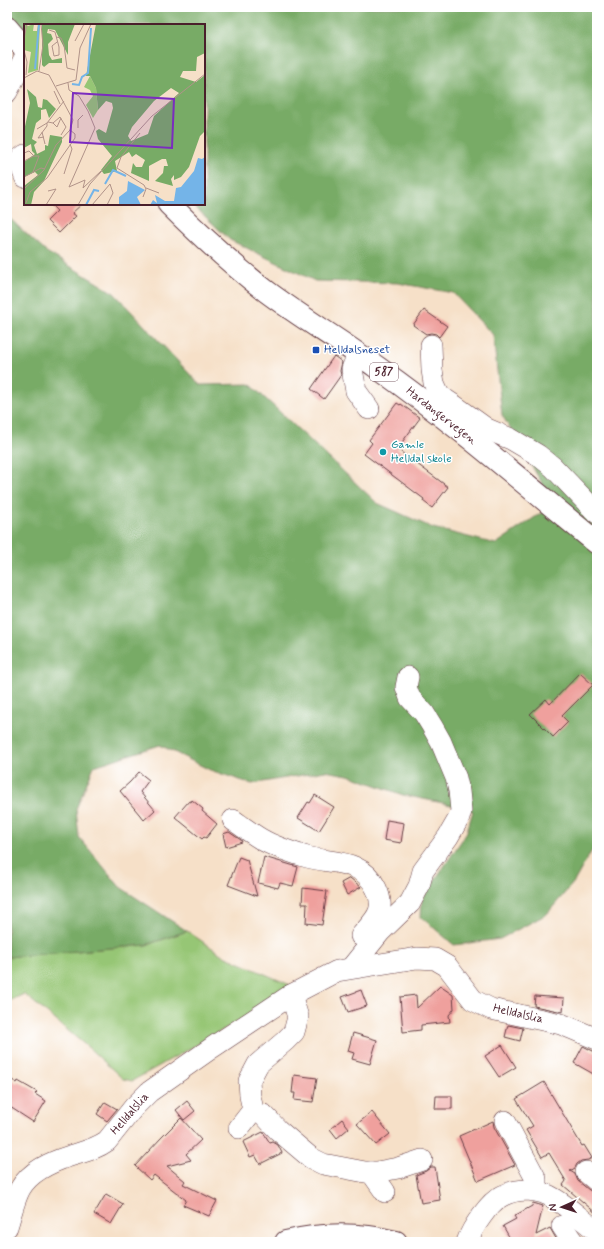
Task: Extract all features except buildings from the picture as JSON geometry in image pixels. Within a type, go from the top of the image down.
[{"type":"main road","points":[[7,28],[24,48]]},
{"type":"main road","name":"Hardangervegen","points":[[170,205],[228,261],[307,321],[358,354],[435,411],[597,543]]},
{"type":"main road","points":[[286,1242],[323,1235],[344,1235],[368,1236],[396,1242]]},
{"type":"street","points":[[7,92],[24,58]]},
{"type":"street","points":[[24,156],[22,158],[22,169],[24,174]]},
{"type":"street","points":[[430,345],[434,383],[439,394],[487,429],[511,438],[538,455],[553,467],[597,513]]},
{"type":"street","points":[[358,354],[352,370],[356,391],[369,409]]},
{"type":"street","points":[[518,479],[538,455]]},
{"type":"street","points":[[344,970],[410,903],[419,886],[423,871],[448,837],[459,818],[461,811],[456,778],[441,742],[432,726],[424,713],[410,698],[406,687],[408,677]]},
{"type":"street","points":[[233,820],[262,840],[306,857],[353,866],[365,872],[372,881],[381,899],[380,910],[376,918],[349,951],[344,970]]},
{"type":"street","name":"Helldalslia","points":[[7,1227],[19,1190],[27,1178],[43,1166],[65,1157],[96,1148],[107,1140],[148,1092],[291,995],[344,970],[417,958],[435,959],[447,966],[473,1000],[491,1009],[561,1024],[597,1039]]},
{"type":"street","points":[[239,1128],[253,1110],[249,1081],[258,1064],[294,1032],[298,1017],[291,995]]},
{"type":"street","points":[[264,1115],[278,1130],[311,1158],[323,1164],[346,1170],[371,1172],[398,1168],[422,1160]]},
{"type":"street","points":[[505,1121],[536,1179],[536,1190]]},
{"type":"street","points":[[371,1172],[385,1192]]},
{"type":"street","points":[[467,1242],[483,1213],[501,1196],[517,1191],[536,1190],[554,1198],[597,1231]]},
{"type":"green space","points":[[7,7],[597,7],[597,846],[591,852],[574,882],[547,914],[500,939],[454,945],[421,917],[422,899],[466,834],[473,811],[403,795],[348,775],[325,771],[252,784],[210,770],[160,745],[94,766],[76,809],[79,837],[120,887],[187,931],[146,945],[7,957],[7,216],[45,251],[114,293],[200,385],[250,384],[377,503],[433,528],[496,544],[554,504],[502,415],[493,335],[453,293],[398,283],[315,281],[230,240],[193,205],[205,205],[205,24],[24,24],[24,35],[7,16]]},
{"type":"green space","points":[[187,931],[224,956],[290,985],[271,1003],[132,1081],[123,1079],[90,1049],[24,994],[7,1002],[7,957],[146,945]]},
{"type":"place","name":"Helldalsneset","points":[[316,350]]},
{"type":"place","name":"Gamle Helldal skole","points":[[383,452]]}]
